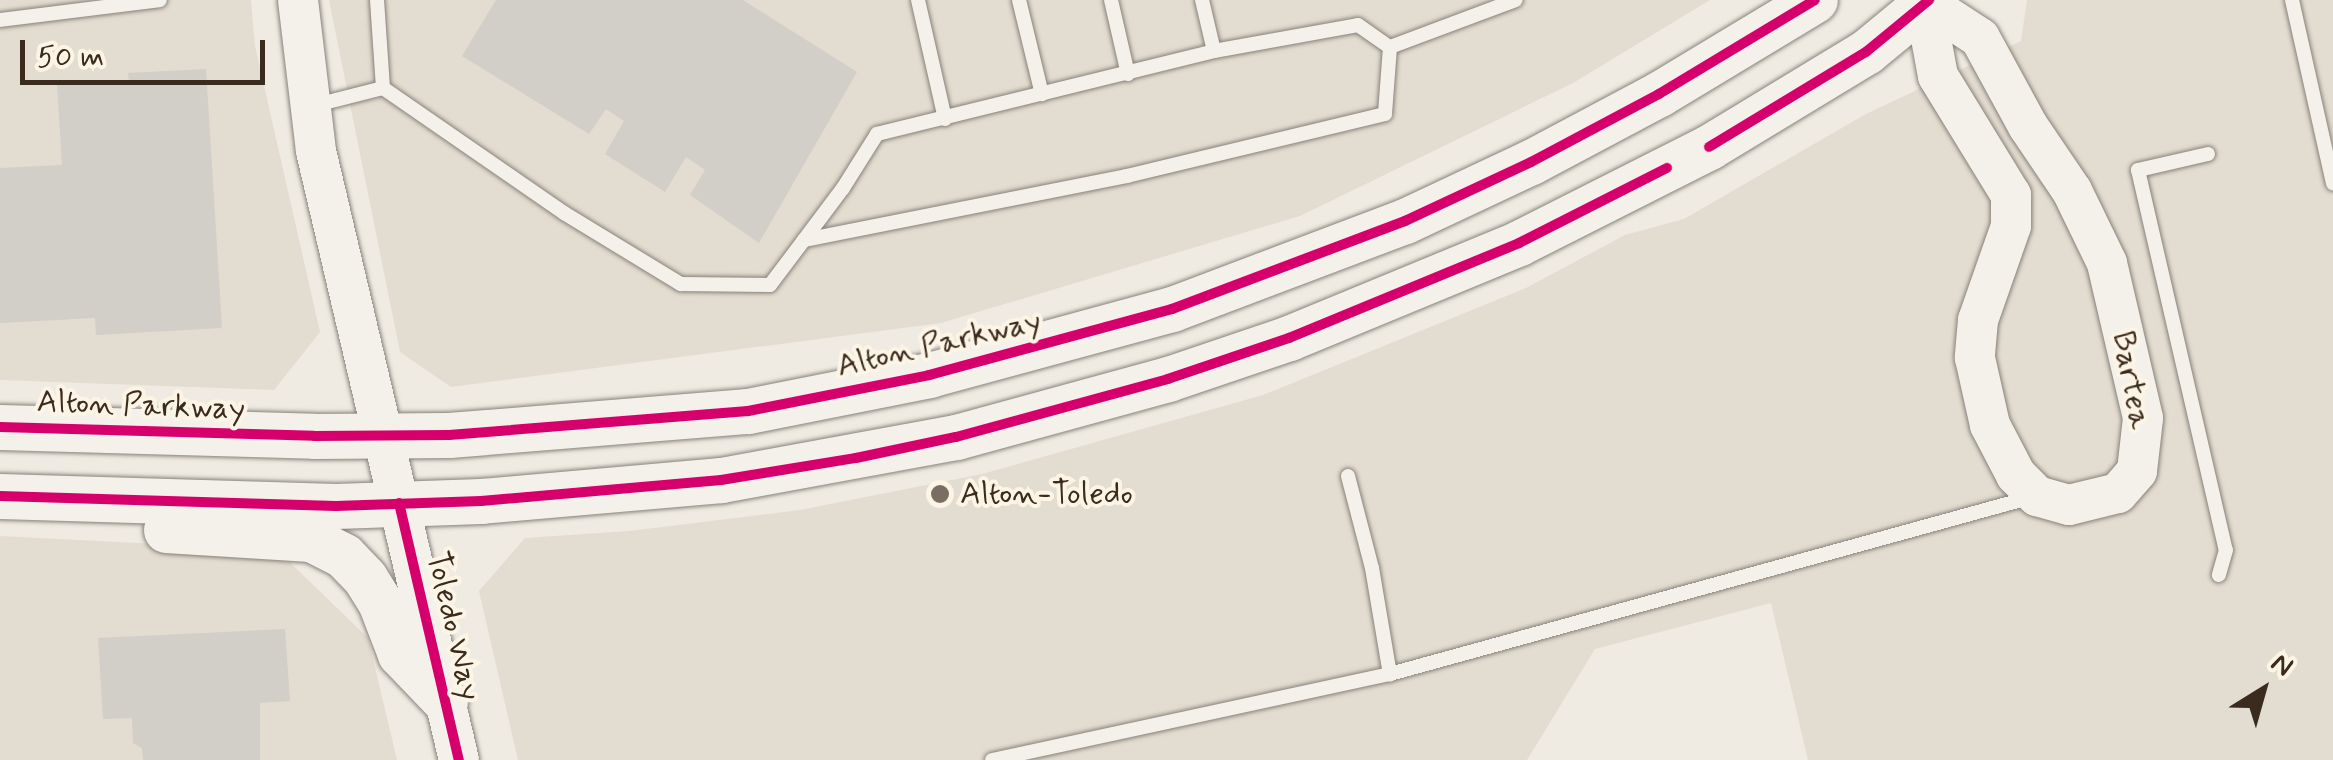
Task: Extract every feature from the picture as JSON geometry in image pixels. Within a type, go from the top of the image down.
[{"type":"main road","name":"Alton Parkway","points":[[0,427],[381,435],[566,428],[748,411],[929,376],[1172,309],[1405,220],[1531,162],[1659,94],[1814,0]]},
{"type":"main road","points":[[0,496],[336,506],[613,492],[798,467],[956,437],[1168,379],[1306,332],[1576,216],[1709,147],[1866,52],[1926,1]]},
{"type":"main road","points":[[56,498],[107,526],[311,539],[366,578],[400,654],[445,700]]},
{"type":"street","name":"Toledo Way","points":[[298,0],[316,151],[459,760]]},
{"type":"street","name":"Bartea","points":[[1926,1],[1980,38],[2089,222],[2107,263],[2143,418],[2137,471],[2118,493],[2069,505],[2037,496]]},
{"type":"street","points":[[1926,1],[1938,76],[2011,195],[2012,226],[1978,320],[1975,358],[1990,425],[2016,476],[2037,496]]},
{"type":"lane","points":[[0,20],[160,0]]},
{"type":"lane","points":[[377,0],[383,88]]},
{"type":"lane","points":[[918,0],[945,119]]},
{"type":"lane","points":[[1019,0],[1042,94]]},
{"type":"lane","points":[[1111,0],[1128,74]]},
{"type":"lane","points":[[1202,0],[1214,51]]},
{"type":"lane","points":[[1390,47],[1516,0]]},
{"type":"lane","points":[[2292,0],[2333,183]]},
{"type":"lane","points":[[310,107],[383,88],[564,213],[681,284],[770,285],[877,134],[1214,51],[1358,26],[1390,47]]},
{"type":"lane","points":[[804,240],[1127,176],[1386,114],[1390,47]]},
{"type":"lane","points":[[2208,154],[2138,170],[2226,550],[2219,575]]},
{"type":"lane","points":[[1348,476],[1372,568],[1390,674]]},
{"type":"lane","points":[[992,760],[1390,674],[2037,496]]},
{"type":"shaded area","points":[[0,0],[251,0],[255,46],[320,332],[274,390],[0,380]]},
{"type":"shaded area","points":[[329,0],[1710,0],[1573,83],[1300,216],[941,323],[451,387],[400,352]]},
{"type":"shaded area","points":[[2027,0],[2333,0],[2333,760],[1808,760],[1771,603],[1595,649],[1527,760],[518,760],[479,591],[525,538],[629,531],[800,510],[982,474],[1263,395],[1526,288],[1625,235],[1684,219],[1866,114],[2021,41]]},
{"type":"shaded area","points":[[0,536],[277,550],[368,638],[397,760],[0,760]]},
{"type":"building","points":[[496,0],[743,0],[857,72],[759,243],[690,195],[705,170],[686,157],[665,192],[605,154],[624,121],[606,109],[589,134],[462,56]]},
{"type":"building","points":[[206,69],[222,328],[96,335],[95,318],[0,323],[0,168],[62,165],[57,84],[129,81],[128,73]]},
{"type":"building","points":[[285,629],[290,701],[260,703],[260,760],[143,760],[142,748],[133,743],[132,718],[103,719],[98,638]]},
{"type":"cycle path","points":[[0,427],[314,436],[449,435],[748,411],[929,375],[1172,309],[1405,221],[1531,162],[1659,94],[1815,0]]},
{"type":"cycle path","points":[[1709,147],[1866,52],[1929,0]]},
{"type":"cycle path","points":[[0,496],[336,506],[481,501],[721,480],[856,458],[956,437],[1168,379],[1289,338],[1519,243],[1667,168]]},
{"type":"cycle path","points":[[399,503],[459,760]]},
{"type":"place","name":"Alton-Toledo","points":[[940,494]]}]
